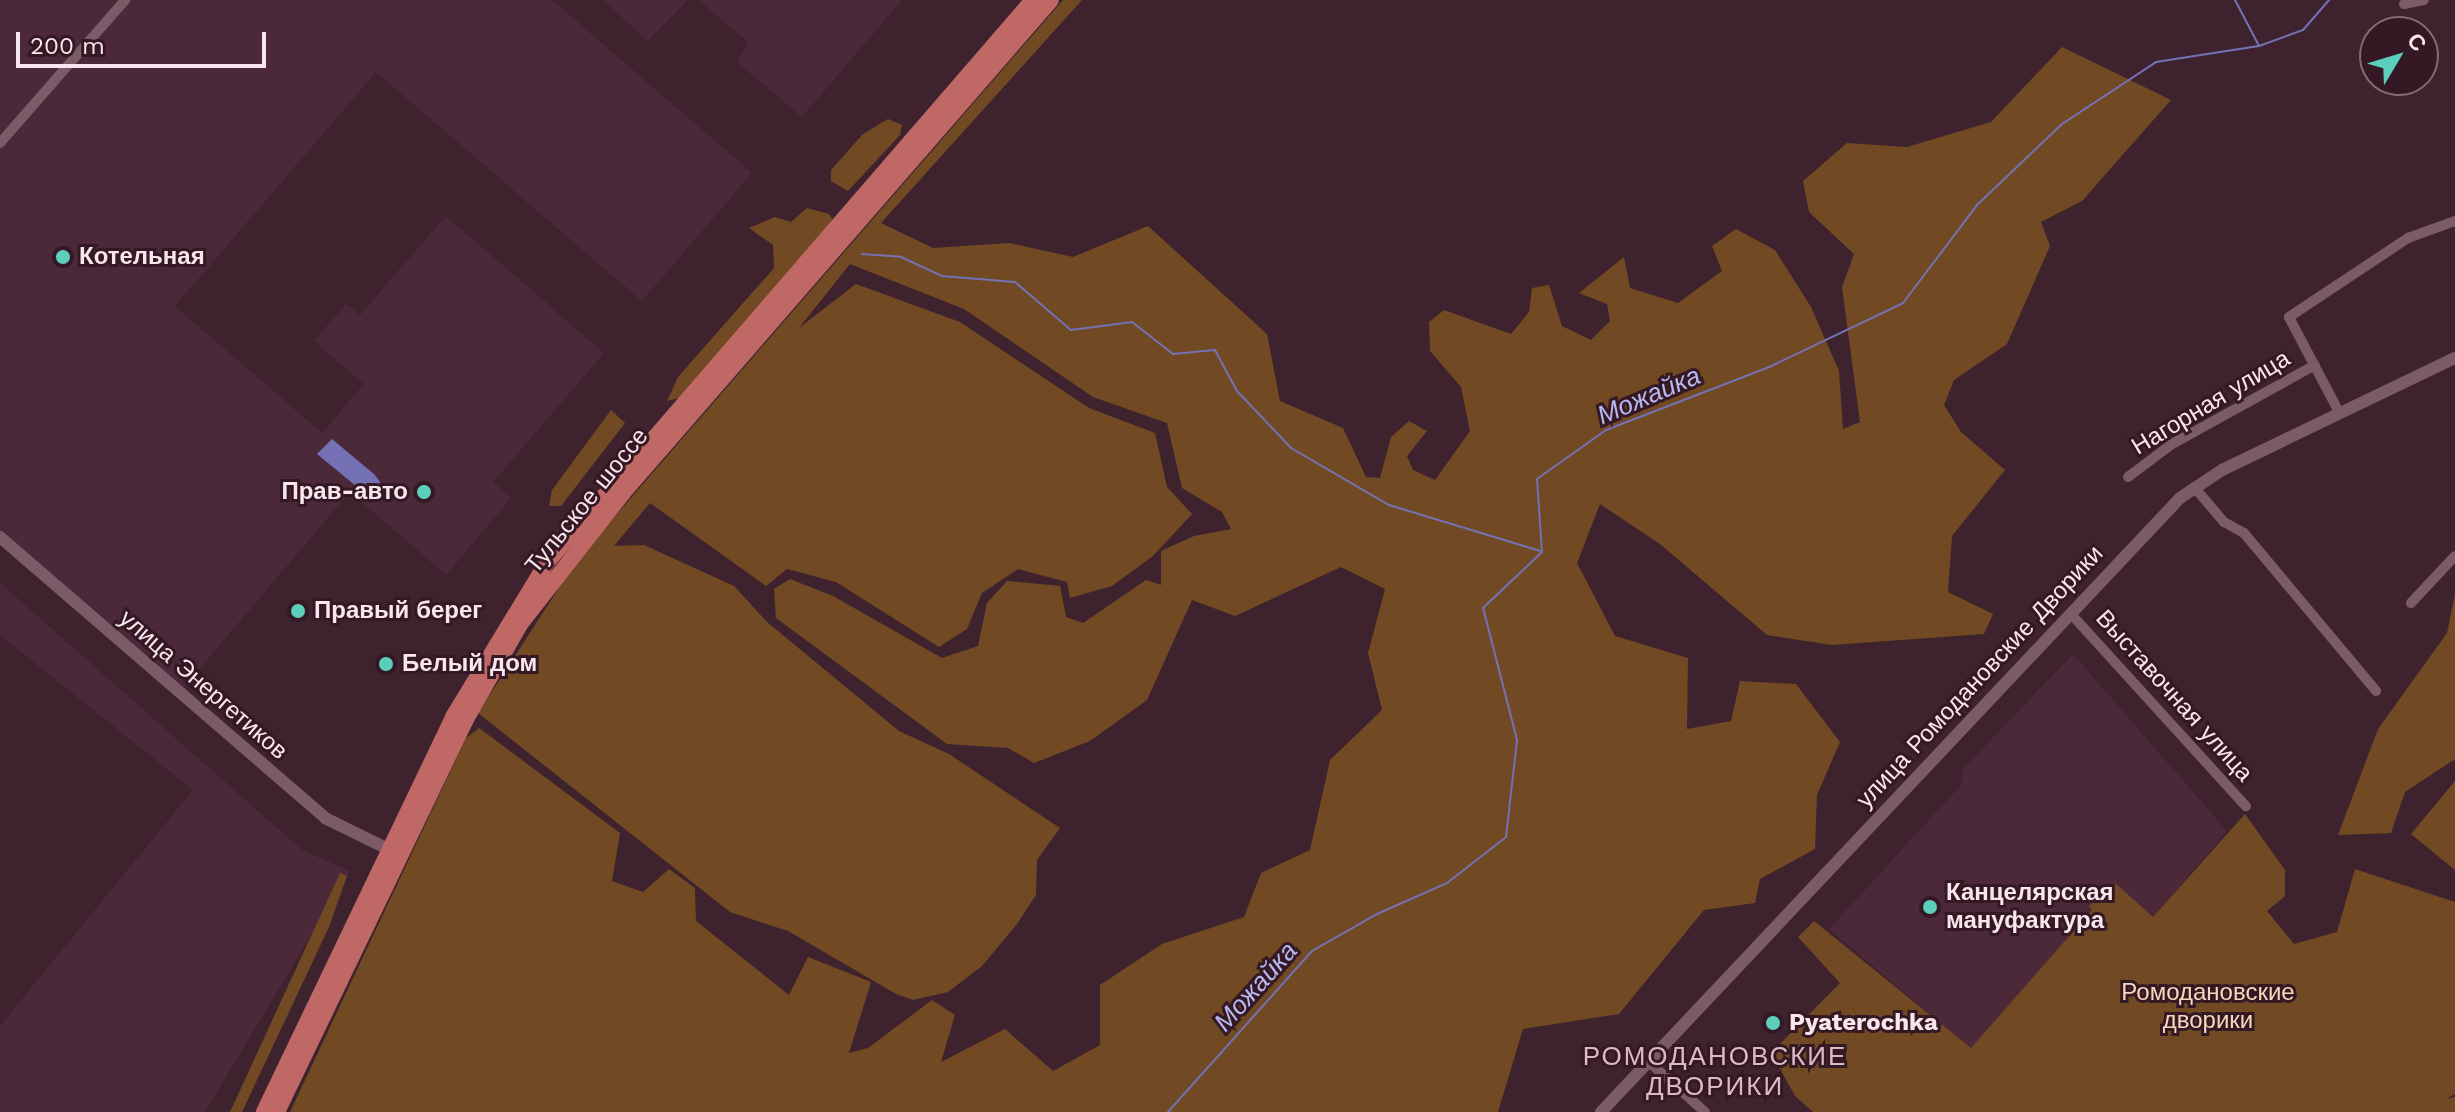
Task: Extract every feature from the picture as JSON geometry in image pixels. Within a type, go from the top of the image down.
[{"type":"main road","name":"Тульское шоссе","points":[[277,1112],[476,673],[548,561],[1033,0]]},
{"type":"main road","name":"Тульское шоссе","points":[[264,1112],[394,852],[488,676],[560,569],[1051,0]]},
{"type":"street","points":[[0,143],[125,0]]},
{"type":"street","points":[[2404,4],[2424,0]]},
{"type":"street","name":"Нагорная улица","points":[[2339,412],[2289,317],[2408,238],[2455,221]]},
{"type":"street","name":"улица Ромодановские Дворики","points":[[1601,1112],[2148,529],[2194,487],[2339,412],[2455,358]]},
{"type":"street","name":"Нагорная улица","points":[[2128,477],[2172,444],[2315,365]]},
{"type":"street","points":[[2194,487],[2224,522],[2244,533],[2376,691]]},
{"type":"street","name":"улица Энергетиков","points":[[0,537],[325,818],[394,852]]},
{"type":"street","points":[[2411,603],[2455,556]]},
{"type":"street","name":"Выставочная улица","points":[[2071,614],[2246,806]]},
{"type":"street","points":[[1649,1062],[1705,1112]]},
{"type":"shaded area","points":[[0,0],[552,0],[752,173],[642,301],[376,72],[175,306],[322,433],[364,384],[314,341],[346,304],[360,315],[446,216],[604,353],[493,482],[511,498],[446,575],[350,492],[181,690],[0,536]]},
{"type":"shaded area","points":[[603,0],[688,0],[648,41]]},
{"type":"shaded area","points":[[699,0],[902,0],[802,117],[737,62],[748,42]]},
{"type":"shaded area","points":[[332,439],[375,475],[385,489],[381,497],[373,500],[317,454]]},
{"type":"shaded area","points":[[0,583],[302,850],[350,871],[205,1112],[0,1112],[0,1026],[193,790],[0,635]]},
{"type":"shaded area","points":[[2073,654],[2227,831],[2153,917],[2115,884],[1971,1049],[1829,929],[1961,785],[1963,769]]},
{"type":"green space","points":[[1063,0],[1082,0],[881,223],[933,248],[1009,243],[1073,257],[1148,226],[1267,334],[1280,401],[1343,428],[1366,477],[1380,478],[1391,437],[1409,421],[1427,431],[1407,456],[1413,470],[1435,480],[1470,431],[1461,387],[1430,351],[1429,322],[1444,310],[1511,334],[1529,312],[1532,288],[1549,285],[1562,326],[1591,340],[1610,321],[1607,304],[1579,293],[1624,257],[1630,288],[1678,303],[1722,271],[1712,246],[1736,229],[1775,250],[1811,307],[1839,371],[1843,429],[1860,422],[1842,287],[1854,254],[1809,212],[1803,181],[1847,143],[1907,147],[1991,122],[2062,47],[2171,100],[2082,201],[2041,222],[2050,246],[2007,344],[1954,380],[1944,405],[1961,432],[2005,470],[1952,536],[1948,592],[1993,614],[1984,634],[1832,645],[1767,635],[1660,544],[1600,504],[1577,563],[1615,636],[1688,658],[1687,729],[1731,721],[1740,681],[1796,684],[1840,742],[1817,795],[1815,849],[1760,879],[1755,903],[1704,910],[1619,1014],[1523,1029],[1498,1112],[290,1112],[466,738],[479,728],[620,833],[612,881],[643,892],[669,869],[695,888],[696,921],[789,995],[808,957],[871,982],[849,1053],[868,1048],[932,1000],[955,1015],[941,1062],[1005,1029],[1053,1071],[1100,1045],[1100,985],[1162,944],[1244,917],[1261,873],[1310,850],[1330,760],[1382,710],[1368,653],[1385,589],[1341,567],[1235,616],[1192,600],[1147,700],[1090,741],[1034,763],[1008,748],[947,744],[776,618],[774,589],[790,579],[833,596],[942,658],[978,646],[987,603],[1007,581],[1060,586],[1066,617],[1083,623],[1146,580],[1161,585],[1161,551],[1194,536],[1231,529],[1222,512],[1182,488],[1167,423],[1093,397],[964,309],[850,264],[799,328],[856,284],[960,322],[1089,408],[1155,433],[1167,487],[1192,514],[1153,556],[1112,586],[1070,598],[1067,582],[1018,569],[982,593],[967,629],[939,647],[836,582],[787,569],[766,586],[650,503],[614,546],[644,545],[734,586],[767,622],[899,731],[949,754],[1060,828],[1037,860],[1036,895],[1017,924],[982,966],[948,992],[913,1000],[896,994],[788,931],[730,912],[478,713],[577,560]]},
{"type":"green space","points":[[888,119],[902,125],[900,135],[848,191],[831,181],[831,170],[863,134]]},
{"type":"green space","points":[[807,208],[829,214],[834,222],[683,397],[667,401],[678,377],[774,268],[773,245],[749,228],[775,217],[791,222]]},
{"type":"green space","points":[[611,410],[625,423],[561,506],[549,506],[552,490]]},
{"type":"green space","points":[[2455,594],[2455,759],[2405,792],[2391,833],[2338,835],[2378,729],[2447,633]]},
{"type":"green space","points":[[2455,781],[2455,870],[2411,834]]},
{"type":"green space","name":"Ромодановские дворики","points":[[2245,814],[2285,870],[2285,896],[2267,911],[2294,944],[2337,932],[2355,869],[2455,902],[2455,1094],[2446,1099],[2455,1097],[2455,1112],[1813,1112],[1795,1096],[1771,1053],[1840,983],[1798,937],[1814,921],[1971,1048],[2092,910],[2089,906],[2115,883],[2153,917]]},
{"type":"green space","points":[[340,873],[347,876],[329,927],[242,1112],[230,1112]]},
{"type":"waterway","points":[[2235,0],[2259,46],[2303,30],[2329,0]]},
{"type":"waterway","name":"Можайка","points":[[1168,1112],[1312,951],[1377,914],[1447,883],[1506,837],[1517,740],[1483,608],[1542,552],[1537,479],[1606,430],[1767,368],[1903,303],[1977,205],[2062,124],[2156,62],[2259,46]]},
{"type":"waterway","points":[[862,254],[901,257],[942,276],[1015,282],[1071,330],[1132,322],[1173,354],[1215,350],[1237,391],[1291,448],[1389,505],[1540,551]]},
{"type":"place","name":"Котельная","points":[[63,257]]},
{"type":"place","name":"Прав-авто","points":[[424,492]]},
{"type":"place","name":"Правый берег","points":[[298,611]]},
{"type":"place","name":"Белый дом","points":[[386,664]]},
{"type":"place","name":"Канцелярская мануфактура","points":[[1930,907]]},
{"type":"place","name":"Pyaterochka","points":[[1773,1023]]},
{"type":"district","name":"РОМОДАНОВСКИЕ ДВОРИКИ","points":[[1715,1072]]}]
